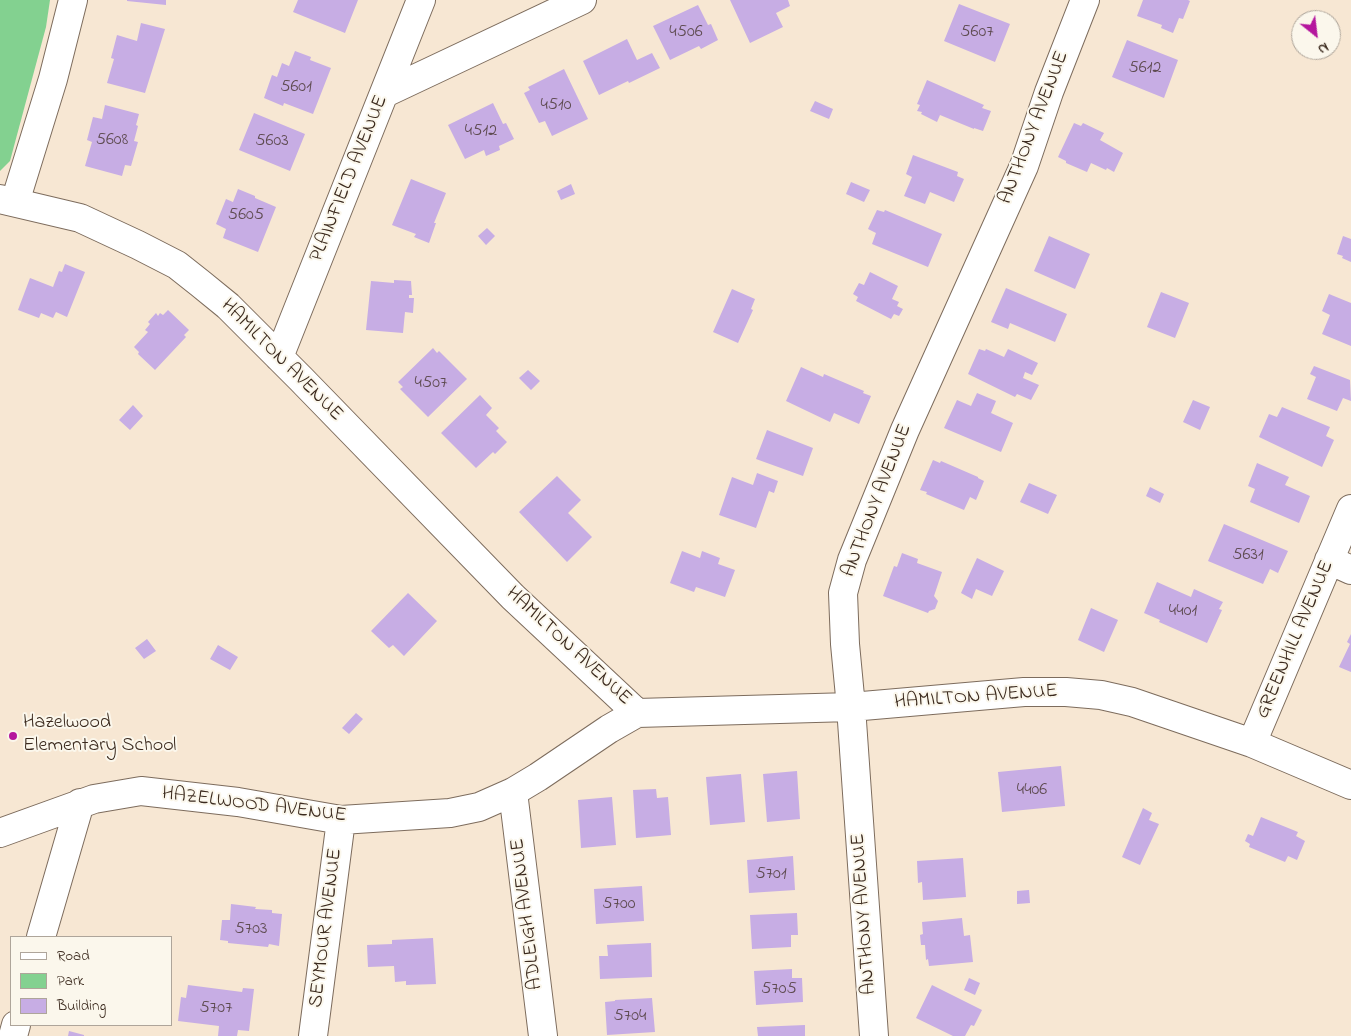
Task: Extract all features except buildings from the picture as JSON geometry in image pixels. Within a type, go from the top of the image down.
[{"type":"street","points":[[8,200],[53,79],[73,0]]},
{"type":"street","name":"PLAINFIELD AVENUE","points":[[279,357],[421,0]]},
{"type":"street","points":[[385,93],[582,0]]},
{"type":"street","name":"ANTHONY AVENUE","points":[[874,1036],[845,644],[843,592],[852,560],[905,430],[1024,166],[1049,92],[1085,0]]},
{"type":"street","name":"HAMILTON AVENUE","points":[[8,200],[80,218],[138,244],[177,265],[228,306],[513,597],[637,713],[851,706],[1024,692],[1101,695],[1132,702],[1252,743],[1351,785]]},
{"type":"street","name":"GREENHILL AVENUE","points":[[1252,743],[1340,565],[1351,509]]},
{"type":"street","name":"HAZELWOOD AVENUE","points":[[0,833],[80,803],[114,794],[141,792],[238,802],[340,820],[450,813],[479,807],[513,792],[538,778],[609,729],[637,713]]},
{"type":"street","name":"ADLEIGH AVENUE","points":[[513,792],[543,1036]]},
{"type":"street","points":[[41,936],[80,803]]},
{"type":"street","name":"SEYMOUR AVENUE","points":[[313,1036],[340,820]]},
{"type":"green space","points":[[0,0],[50,0],[46,27],[10,161],[0,171]]},
{"type":"place","name":"Hazelwood Elementary School","points":[[13,736]]}]
